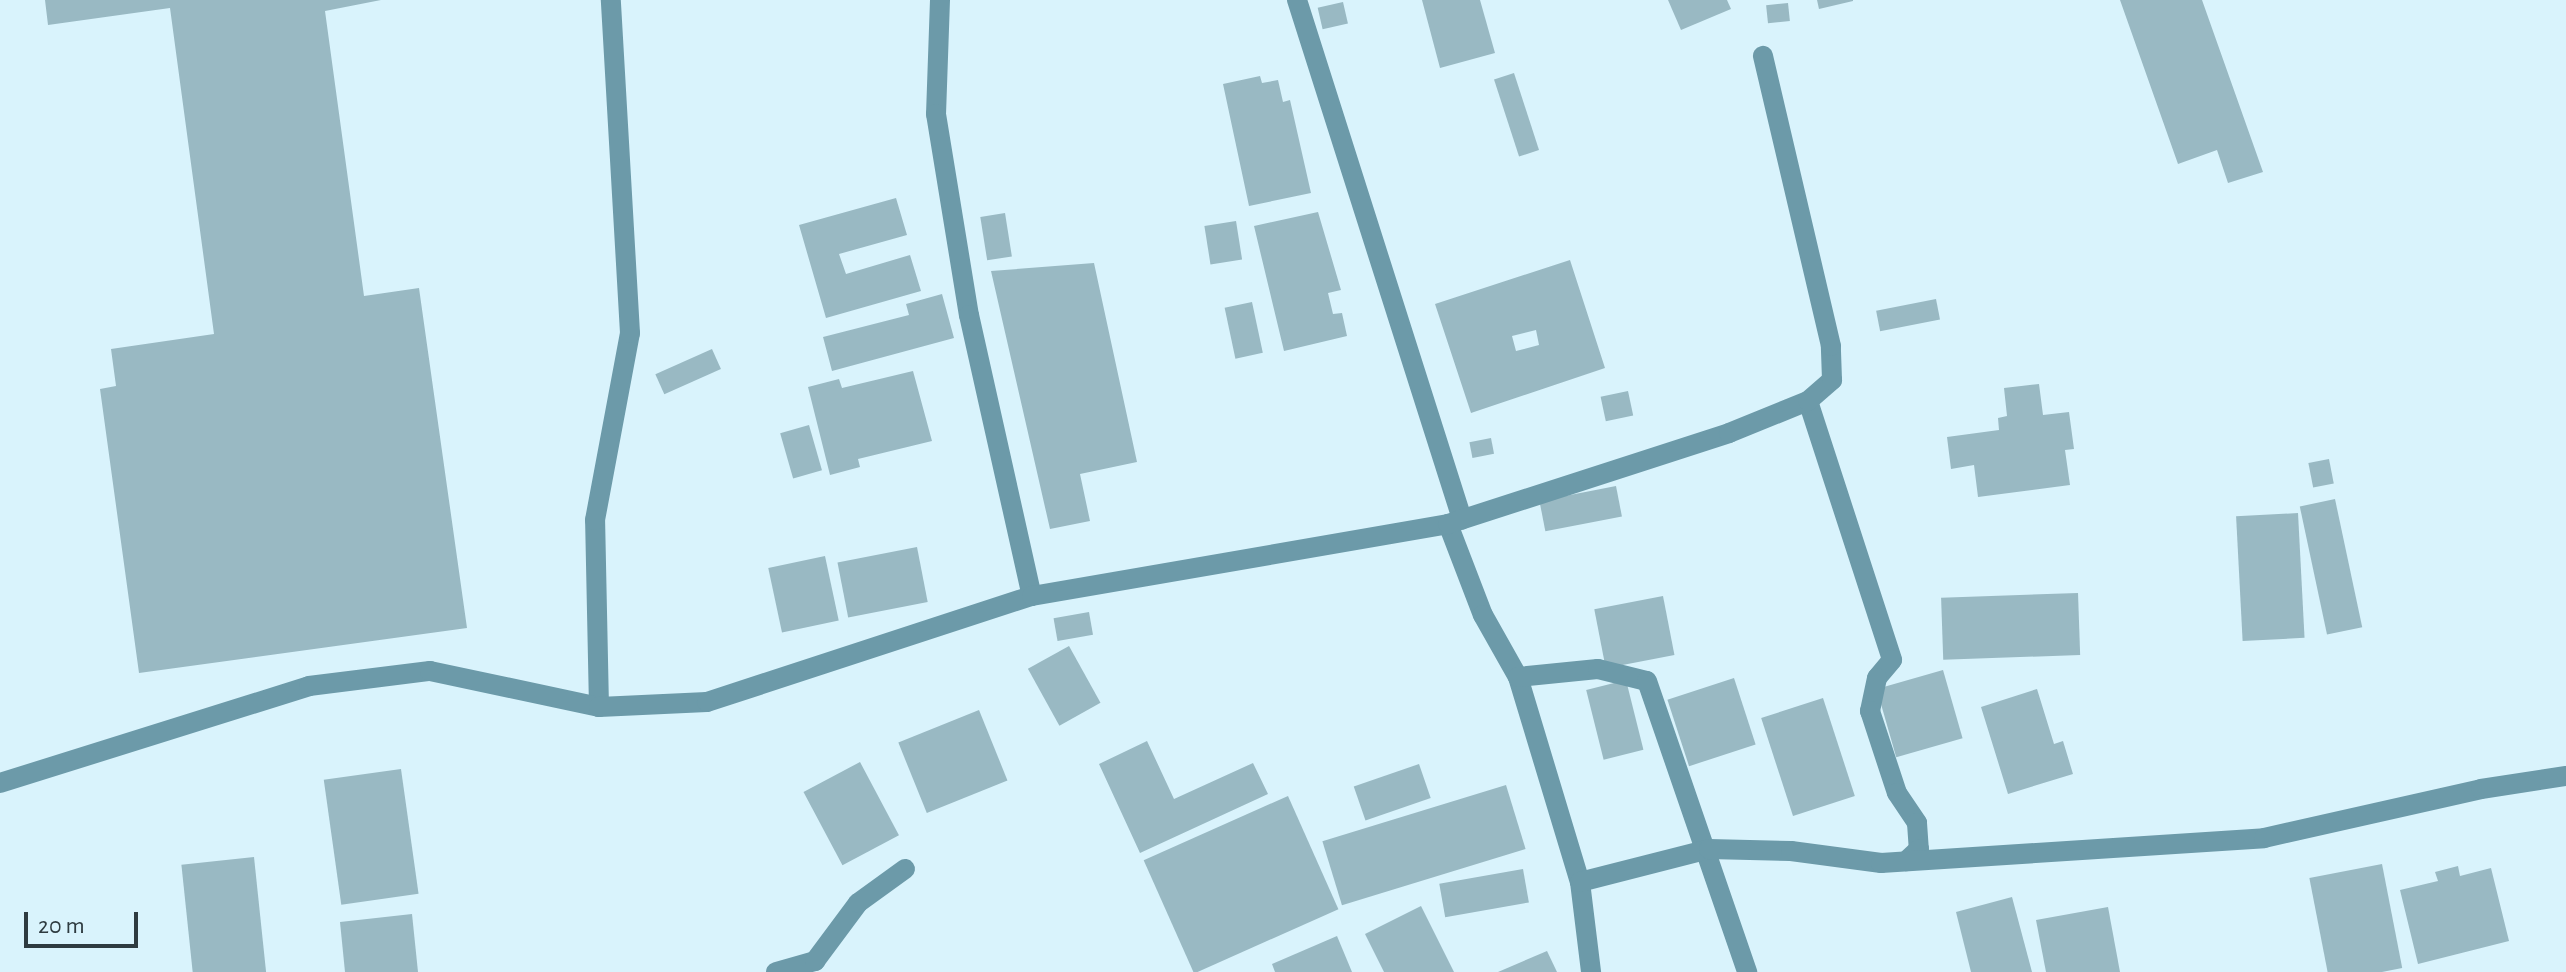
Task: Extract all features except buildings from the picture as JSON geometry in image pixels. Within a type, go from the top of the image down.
[{"type":"street","points":[[599,707],[595,520],[630,333],[611,0]]},
{"type":"street","points":[[940,0],[936,114],[969,315],[1032,596]]},
{"type":"street","points":[[1297,0],[1483,615],[1518,677],[1580,882],[1591,972]]},
{"type":"street","points":[[0,783],[309,686],[430,671],[599,707],[707,702],[1032,596],[1455,522],[1729,433],[1808,401],[1832,380],[1831,346],[1763,56]]},
{"type":"street","points":[[1808,401],[1892,660],[1877,678],[1870,711],[1897,793],[1917,823],[1919,849],[1906,861]]},
{"type":"street","points":[[1518,677],[1598,669],[1647,681],[1709,849],[1747,972]]},
{"type":"street","points":[[1580,882],[1709,849],[1791,851],[1881,863],[2264,838],[2481,789],[2566,776]]},
{"type":"street","points":[[776,972],[820,966],[858,903],[905,869]]}]
